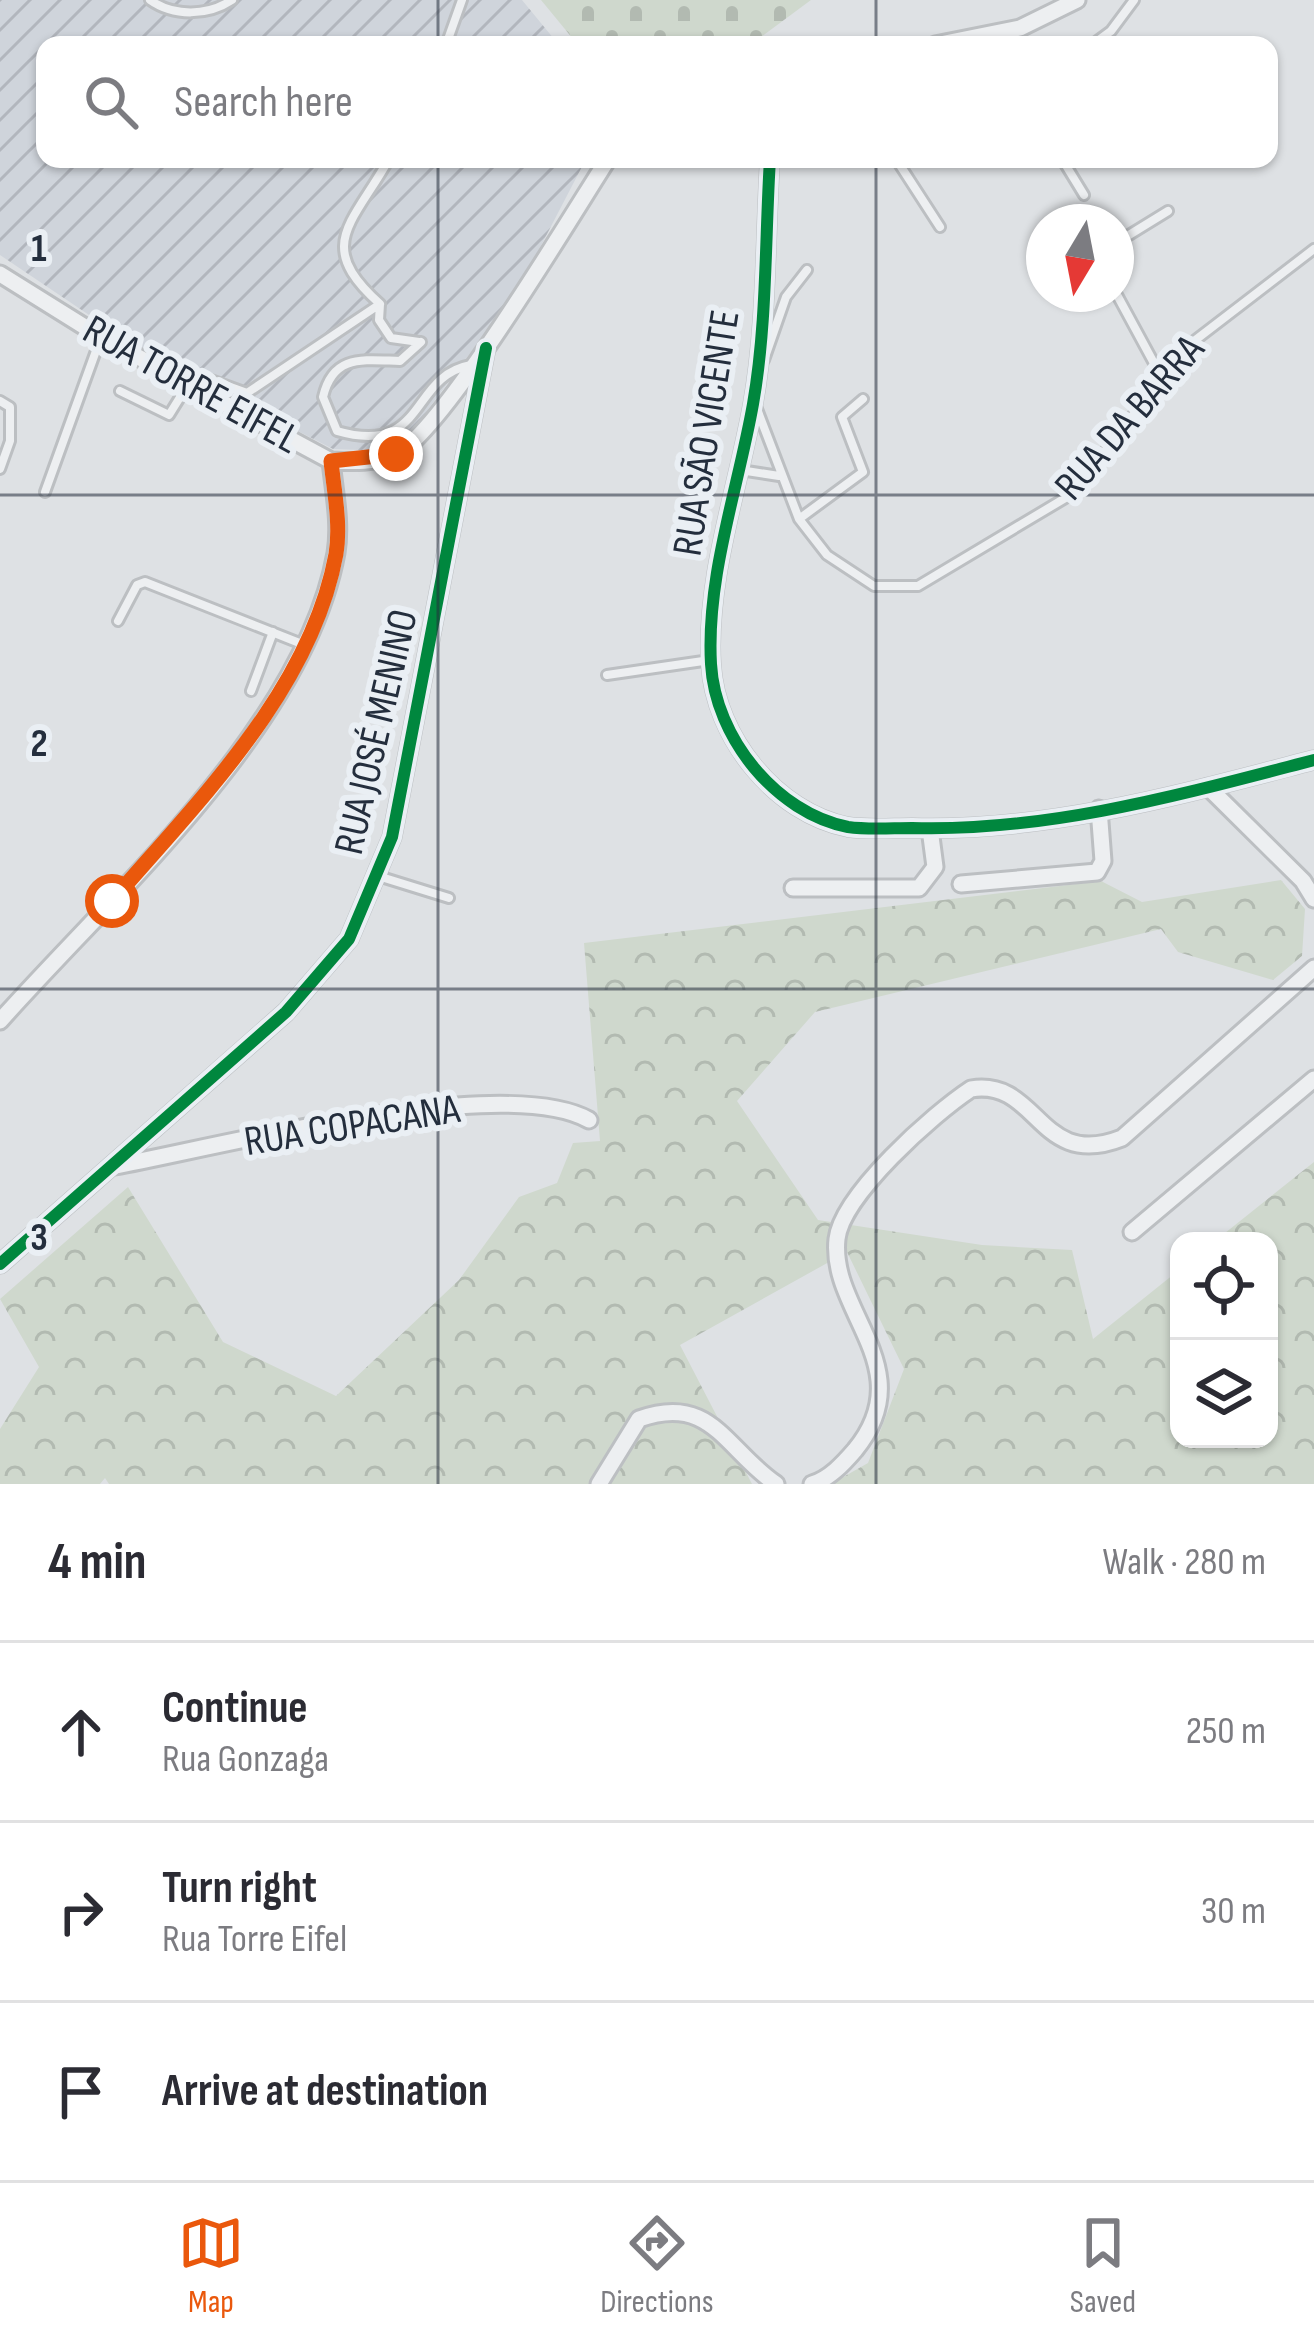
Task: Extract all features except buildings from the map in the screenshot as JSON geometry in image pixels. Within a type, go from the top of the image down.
[{"type":"street","points":[[976,36],[1035,23],[1077,0]]},
{"type":"street","points":[[486,348],[602,168]]},
{"type":"street","name":"RUA SÃO VICENTE","points":[[769,168],[754,400],[718,574],[711,659],[721,711],[743,755],[803,811],[849,827],[930,829],[1022,825],[1314,760]]},
{"type":"street","name":"RUA TORRE EIFEL","points":[[0,274],[101,337],[331,461],[396,454],[412,443],[486,348]]},
{"type":"street","name":"RUA JOSÉ MENINO","points":[[0,1264],[322,974],[350,939],[392,837],[486,348]]},
{"type":"street","points":[[0,1021],[230,764],[304,644],[335,556],[331,461]]},
{"type":"street","points":[[1208,787],[1303,881],[1314,899]]},
{"type":"street","points":[[961,884],[1097,872],[1103,861],[1099,809]]},
{"type":"street","points":[[794,888],[919,888],[933,875],[930,829]]},
{"type":"street","points":[[154,852],[169,865]]},
{"type":"street","points":[[86,929],[100,943]]},
{"type":"street","points":[[812,1484],[846,1461],[876,1412],[878,1376],[870,1340],[839,1264],[836,1243],[842,1218],[855,1196],[971,1089],[995,1087],[1010,1094],[1058,1141],[1093,1147],[1122,1138],[1314,968]]},
{"type":"street","points":[[1132,1232],[1314,1079]]},
{"type":"street","name":"RUA COPACANA","points":[[113,1167],[476,1106],[553,1104],[589,1120]]},
{"type":"street","points":[[599,1484],[639,1419],[680,1410],[712,1426],[776,1484]]},
{"type":"lane","points":[[150,0],[161,8],[206,13],[232,0]]},
{"type":"lane","points":[[449,36],[462,0]]},
{"type":"lane","points":[[1105,36],[1134,0]]},
{"type":"lane","points":[[384,168],[342,252],[350,275],[380,304],[379,320],[392,338],[421,342],[400,361],[352,360],[334,369],[323,397],[337,431],[364,439],[387,436],[448,375],[472,365]]},
{"type":"lane","points":[[901,168],[940,227]]},
{"type":"lane","points":[[1068,168],[1084,194]]},
{"type":"lane","points":[[1134,232],[1168,212]]},
{"type":"lane","name":"RUA DA BARRA","points":[[754,400],[799,519],[852,575],[874,586],[918,586],[1072,494],[1185,348],[1314,249]]},
{"type":"lane","points":[[756,377],[789,292],[807,270]]},
{"type":"lane","points":[[143,358],[181,366],[247,393],[380,304]]},
{"type":"lane","points":[[1126,312],[1162,378]]},
{"type":"lane","points":[[45,492],[101,337]]},
{"type":"lane","points":[[120,391],[169,415],[188,386]]},
{"type":"lane","points":[[799,519],[863,472],[842,417],[863,399]]},
{"type":"lane","points":[[0,401],[10,407],[14,421],[0,469]]},
{"type":"lane","points":[[739,470],[780,477]]},
{"type":"lane","points":[[118,621],[137,585],[145,582],[304,644]]},
{"type":"lane","points":[[251,691],[273,632]]},
{"type":"lane","points":[[607,675],[711,659]]},
{"type":"lane","points":[[378,876],[449,898]]},
{"type":"shaded area","points":[[0,0],[522,0],[552,36],[36,36],[36,168],[581,168],[519,288],[408,436],[390,451],[333,449],[144,352],[0,255]]},
{"type":"green space","points":[[541,0],[811,0],[762,36],[571,36]]},
{"type":"green space","points":[[1281,880],[1305,909],[1302,956],[1273,980],[1178,952],[1161,929],[815,1012],[737,1101],[818,1220],[982,1245],[1072,1250],[1093,1339],[1170,1277],[1170,1448],[1278,1448],[1278,1232],[1226,1232],[1314,1162],[1314,1484],[831,1484],[868,1463],[904,1369],[847,1252],[680,1345],[752,1484],[109,1484],[105,1478],[100,1484],[0,1484],[0,1429],[39,1367],[0,1299],[128,1187],[223,1342],[336,1396],[459,1280],[519,1197],[557,1183],[573,1143],[600,1141],[584,943],[1101,881],[1142,902]]},
{"type":"cycle path","points":[[770,168],[758,374],[718,566],[711,631],[715,691],[737,744],[754,768],[797,806],[848,827],[963,828],[1115,808],[1314,760]]},
{"type":"cycle path","points":[[0,1264],[286,1012],[349,939],[392,837],[486,348]]},
{"type":"route","points":[[112,901],[230,764],[266,713],[309,633],[335,556],[338,530],[331,461],[396,454]]}]
